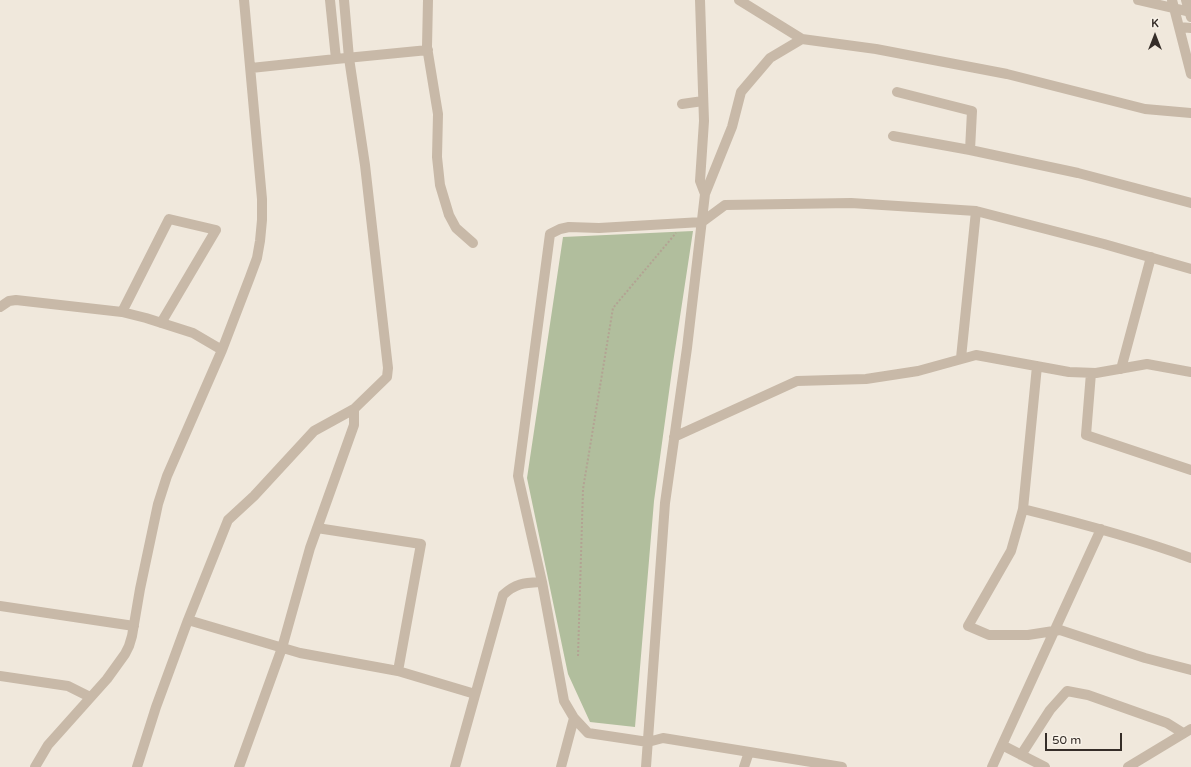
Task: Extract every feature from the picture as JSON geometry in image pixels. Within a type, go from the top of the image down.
[{"type":"street","points":[[35,767],[48,745],[107,679],[129,646],[158,504],[164,483],[222,350],[257,258],[262,220],[262,199],[244,0]]},
{"type":"street","points":[[330,0],[336,59]]},
{"type":"street","points":[[137,767],[156,707],[188,620],[228,520],[254,496],[314,431],[354,409],[387,377],[388,368],[365,165],[349,58],[344,0]]},
{"type":"street","points":[[428,0],[428,50],[438,114],[437,157],[440,185],[449,215],[456,228],[473,243]]},
{"type":"street","points":[[700,0],[704,121],[700,182],[705,194]]},
{"type":"street","points":[[739,0],[802,38],[876,49],[1007,74],[1145,109],[1191,113]]},
{"type":"street","points":[[1138,0],[1173,4],[1190,15]]},
{"type":"street","points":[[1186,0],[1190,15]]},
{"type":"street","points":[[1173,4],[1191,74]]},
{"type":"street","points":[[1179,27],[1191,28]]},
{"type":"street","points":[[646,767],[665,502],[687,348],[705,194],[732,127],[741,92],[770,58],[802,38]]},
{"type":"street","points":[[251,68],[428,50]]},
{"type":"street","points":[[897,92],[972,111],[970,150]]},
{"type":"street","points":[[682,104],[703,101]]},
{"type":"street","points":[[893,136],[970,150],[1078,173],[1191,203]]},
{"type":"street","points":[[842,767],[663,738],[648,742],[588,734],[574,718],[564,701],[542,582],[518,476],[550,234],[569,226],[599,228],[702,222],[725,205],[851,203],[976,211],[1191,269]]},
{"type":"street","points":[[961,358],[976,211]]},
{"type":"street","points":[[122,312],[169,219],[216,230],[161,323]]},
{"type":"street","points":[[1122,369],[1151,257]]},
{"type":"street","points":[[0,307],[9,301],[16,300],[122,312],[193,333],[222,350]]},
{"type":"street","points":[[674,437],[797,381],[866,379],[918,371],[976,355],[1069,372],[1091,373],[1148,364],[1191,372]]},
{"type":"street","points":[[1037,366],[1023,509],[1011,552],[968,626],[989,635],[1028,635],[1060,630],[1145,658],[1191,670]]},
{"type":"street","points":[[1091,373],[1086,435],[1191,470]]},
{"type":"street","points":[[239,767],[282,648],[310,548],[354,425],[354,409]]},
{"type":"street","points":[[1023,509],[1154,544],[1191,558]]},
{"type":"street","points":[[317,528],[421,544],[398,671]]},
{"type":"street","points":[[992,767],[1102,529]]},
{"type":"street","points":[[455,767],[503,595],[511,588],[521,584],[542,582]]},
{"type":"street","points":[[0,606],[134,626]]},
{"type":"street","points":[[188,620],[282,648],[335,660],[398,671],[476,694]]},
{"type":"street","points":[[0,676],[68,686],[90,698]]},
{"type":"street","points":[[1021,755],[1050,710],[1067,691],[1088,695],[1187,731]]},
{"type":"street","points":[[561,767],[574,718]]},
{"type":"street","points":[[1128,767],[1187,731]]},
{"type":"street","points":[[1002,745],[1045,767]]},
{"type":"street","points":[[747,767],[749,752]]},
{"type":"path","points":[[578,656],[583,489],[613,308],[677,232]]},
{"type":"green space","points":[[693,231],[654,501],[635,727],[590,722],[568,674],[527,478],[563,237]]}]
